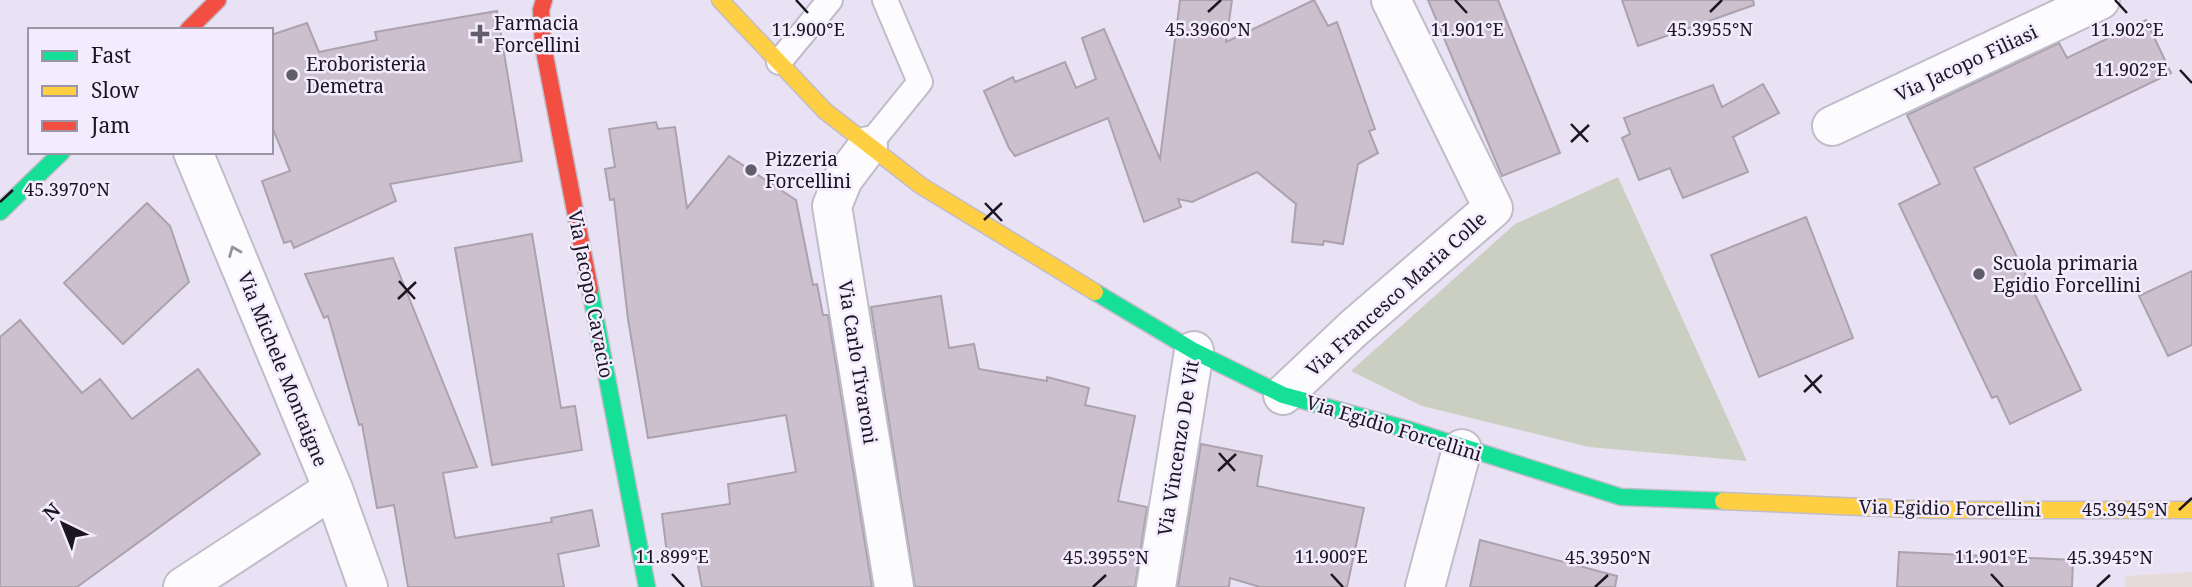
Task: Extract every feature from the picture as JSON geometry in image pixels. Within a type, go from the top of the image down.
[{"type":"street","points":[[190,28],[218,0]]},
{"type":"street","name":"Via Jacopo Cavacio","points":[[544,0],[541,10],[543,45],[648,587]]},
{"type":"street","name":"Via Egidio Forcellini","points":[[720,0],[825,111],[920,185],[1194,351],[1283,396],[1410,430],[1462,449],[1621,497],[1933,510],[2192,510]]},
{"type":"street","name":"Via Francesco Maria Colle","points":[[1283,396],[1354,328],[1493,208],[1391,0]]},
{"type":"street","name":"Via Jacopo Filiasi","points":[[1832,126],[2100,0]]},
{"type":"street","name":"Via Carlo Tivaroni","points":[[868,146],[843,179],[832,206],[894,587]]},
{"type":"street","points":[[2,206],[60,154]]},
{"type":"street","name":"Via Michele Montaigne","points":[[194,154],[332,489],[368,587]]},
{"type":"street","name":"Via Vincenzo De Vit","points":[[1156,587],[1194,351]]},
{"type":"street","points":[[1425,587],[1462,449]]},
{"type":"street","points":[[183,587],[332,489]]},
{"type":"lane","points":[[779,62],[830,0]]},
{"type":"lane","points":[[868,146],[920,82],[885,0]]},
{"type":"shaded area","points":[[1618,177],[1747,461],[1589,447],[1422,406],[1351,371],[1515,224]]},
{"type":"shaded area","points":[[2192,572],[2192,587],[2125,587],[2125,576]]},
{"type":"building","points":[[1180,0],[1232,0],[1226,42],[1314,0],[1328,26],[1337,22],[1375,129],[1369,131],[1378,153],[1358,164],[1343,244],[1324,241],[1323,245],[1292,242],[1296,204],[1257,172],[1192,202],[1178,199],[1181,207],[1144,222],[1108,118],[1015,156],[1009,148],[984,91],[1013,77],[1015,82],[1065,62],[1076,88],[1096,79],[1082,38],[1104,29],[1160,159]]},
{"type":"building","points":[[1428,0],[1498,0],[1560,153],[1502,176]]},
{"type":"building","points":[[1622,0],[1753,0],[1754,5],[1638,46]]},
{"type":"building","points":[[497,11],[522,161],[390,184],[396,201],[294,248],[291,241],[284,243],[262,181],[290,171],[273,129],[273,34],[307,23],[319,52],[377,40],[375,32]]},
{"type":"building","name":"Scuola primaria Egidio Forcellini","points":[[2146,20],[2171,73],[1974,168],[2081,390],[2010,424],[1997,396],[1992,398],[1899,204],[1940,184],[1907,115],[2059,43],[2067,58]]},
{"type":"building","points":[[1763,84],[1779,113],[1733,137],[1748,172],[1683,198],[1670,168],[1639,180],[1622,138],[1630,134],[1624,118],[1713,85],[1722,107]]},
{"type":"building","points":[[656,122],[658,129],[675,127],[687,208],[729,156],[796,200],[813,285],[817,284],[823,315],[828,315],[872,587],[702,587],[695,550],[667,554],[662,514],[730,504],[728,484],[796,472],[786,415],[648,438],[628,319],[614,199],[610,200],[605,169],[615,167],[609,129]]},
{"type":"building","points":[[147,203],[170,226],[189,282],[123,344],[64,283]]},
{"type":"building","points":[[1806,217],[1853,338],[1759,377],[1711,255]]},
{"type":"building","points":[[532,234],[561,408],[575,406],[582,450],[492,465],[455,248]]},
{"type":"building","points":[[393,258],[477,467],[443,473],[455,538],[552,522],[551,518],[592,510],[599,546],[558,554],[564,587],[408,587],[394,505],[377,508],[362,424],[359,425],[328,316],[324,318],[305,274]]},
{"type":"building","points":[[2192,271],[2192,345],[2168,356],[2139,296]]},
{"type":"building","points":[[941,296],[949,348],[974,344],[979,369],[1047,381],[1047,377],[1089,388],[1085,405],[1135,416],[1118,501],[1147,507],[1135,587],[915,587],[871,307]]},
{"type":"building","points":[[20,320],[82,393],[100,379],[132,419],[198,369],[260,454],[77,587],[0,587],[0,337]]},
{"type":"building","points":[[1201,444],[1262,456],[1257,486],[1364,508],[1347,587],[1260,587],[1230,578],[1229,587],[1178,587]]},
{"type":"building","points":[[1480,540],[1617,576],[1615,587],[1470,587]]},
{"type":"building","points":[[1899,552],[2073,560],[2072,587],[1897,587]]},
{"type":"traffic: fast","points":[[0,212],[60,154]]},
{"type":"traffic: fast","points":[[590,289],[647,587]]},
{"type":"traffic: fast","points":[[1095,292],[1194,351],[1283,395],[1410,430],[1621,497],[1723,501]]},
{"type":"traffic: slow","points":[[720,0],[825,111],[920,185],[1095,292]]},
{"type":"traffic: slow","points":[[1723,501],[1932,510],[2192,510]]},
{"type":"traffic: jam","points":[[190,28],[218,0]]},
{"type":"traffic: jam","points":[[544,0],[541,10],[543,45],[590,289]]},
{"type":"place","name":"Farmacia Forcellini","points":[[480,34]]},
{"type":"place","name":"Eroboristeria Demetra","points":[[292,75]]},
{"type":"place","name":"Pizzeria Forcellini","points":[[751,170]]},
{"type":"place","name":"Scuola primaria Egidio Forcellini","points":[[1979,274]]}]
